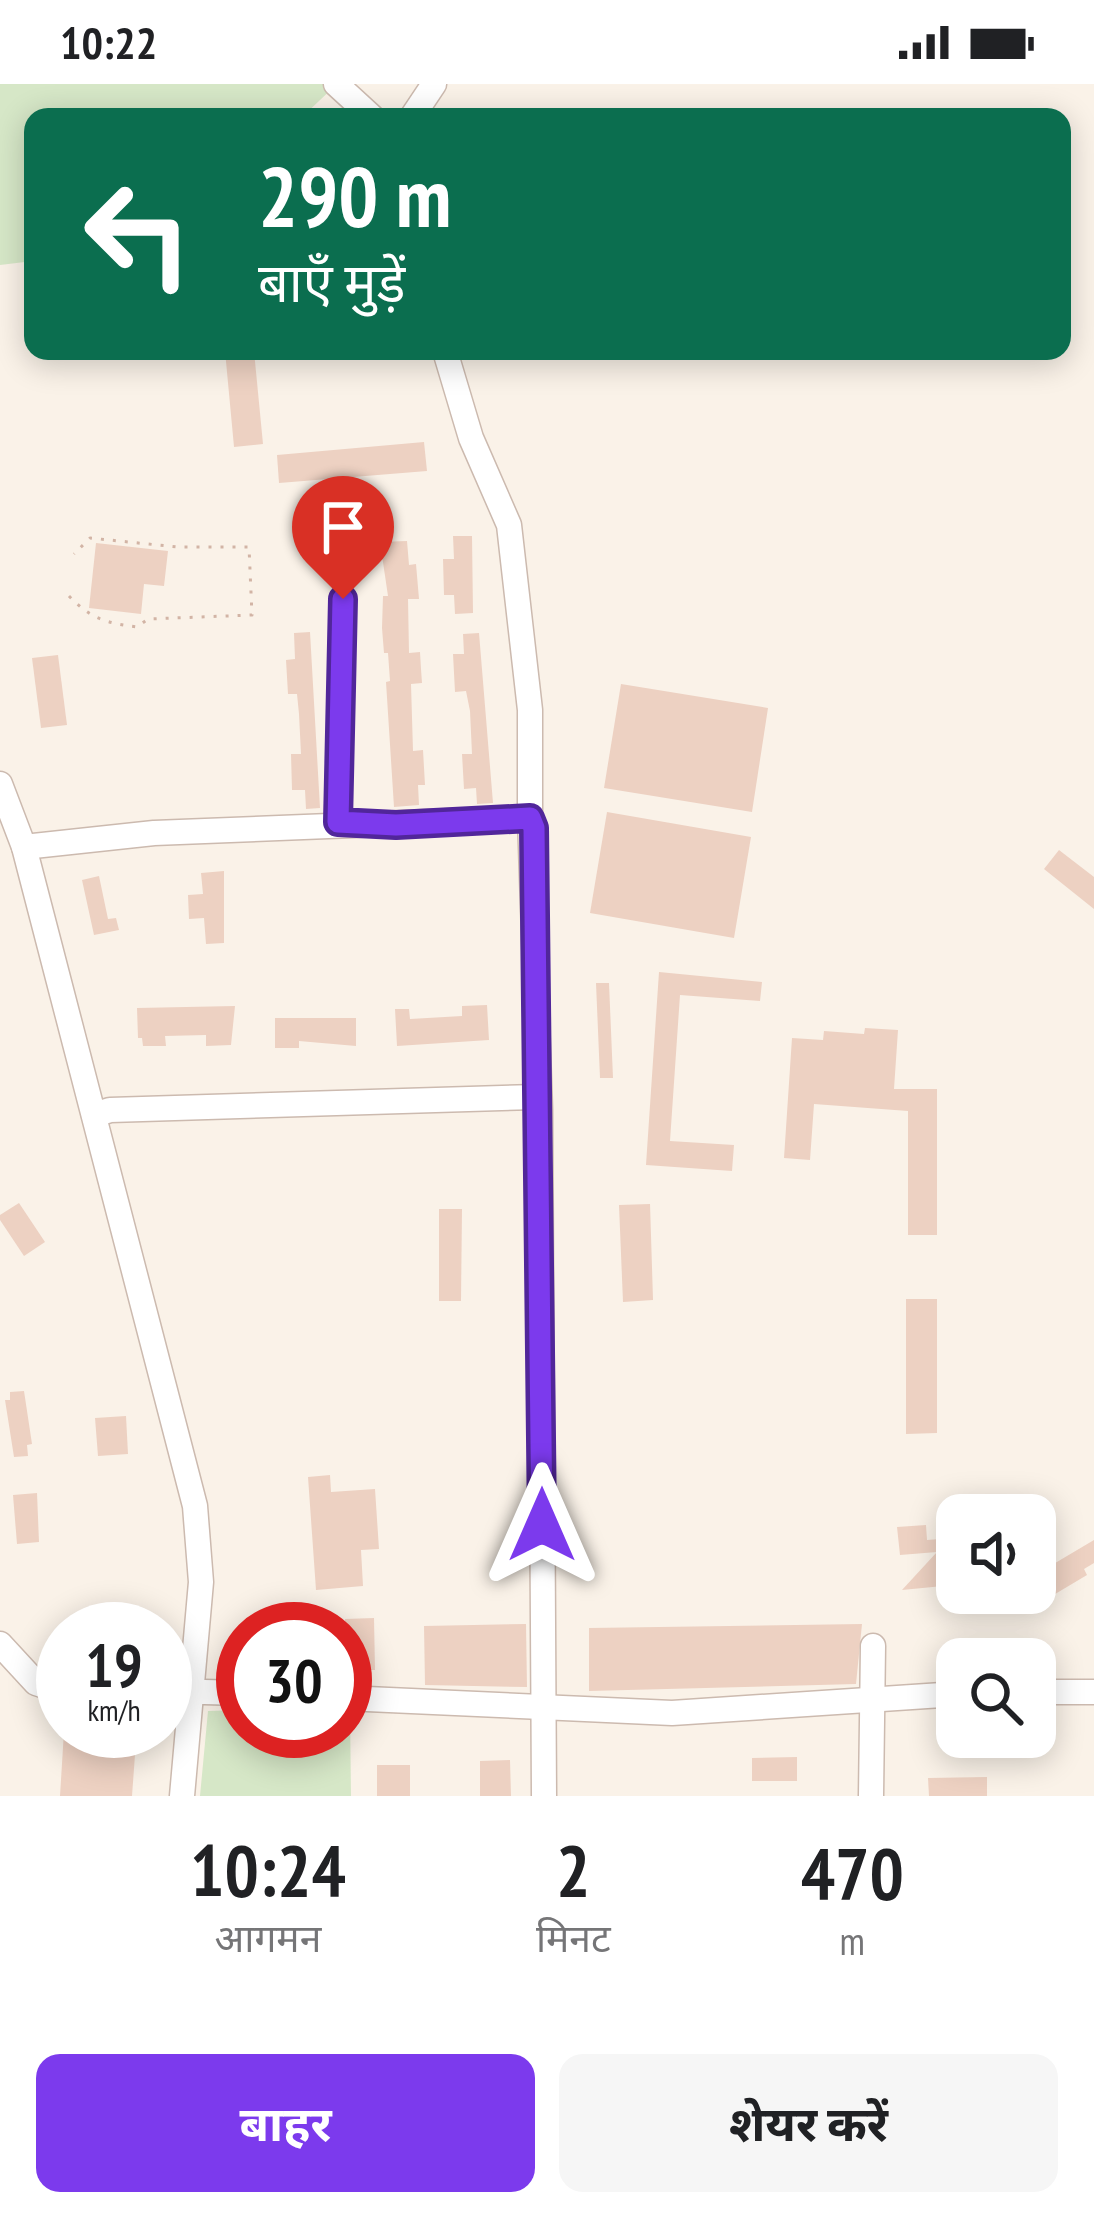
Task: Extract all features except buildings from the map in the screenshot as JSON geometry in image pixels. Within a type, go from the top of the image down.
[{"type":"street","points":[[337,84],[362,108]]},
{"type":"street","points":[[449,360],[471,438],[509,524],[530,710],[543,1364],[540,1708],[544,1796]]},
{"type":"street","points":[[338,822],[343,599]]},
{"type":"street","points":[[0,784],[24,847],[195,1506],[201,1582],[192,1690],[216,1691]]},
{"type":"street","points":[[24,847],[154,832],[530,818]]},
{"type":"street","points":[[94,1115],[110,1110],[536,1097]]},
{"type":"street","points":[[0,1644],[36,1683]]},
{"type":"street","points":[[871,1796],[872,1646]]},
{"type":"street","points":[[1056,1693],[1094,1692]]},
{"type":"street","points":[[372,1699],[672,1713],[936,1696]]},
{"type":"street","points":[[182,1796],[186,1758]]},
{"type":"path","points":[[69,596],[91,619],[137,627],[148,619],[252,615],[249,547],[177,547],[90,538],[74,554]]},
{"type":"green space","points":[[0,84],[337,84],[312,108],[24,108],[24,262],[0,265]]},
{"type":"green space","points":[[208,1711],[216,1711],[216,1758],[351,1758],[351,1796],[200,1796]]},
{"type":"route","points":[[343,599],[338,822],[396,825],[530,818],[534,828],[542,1525]]}]
